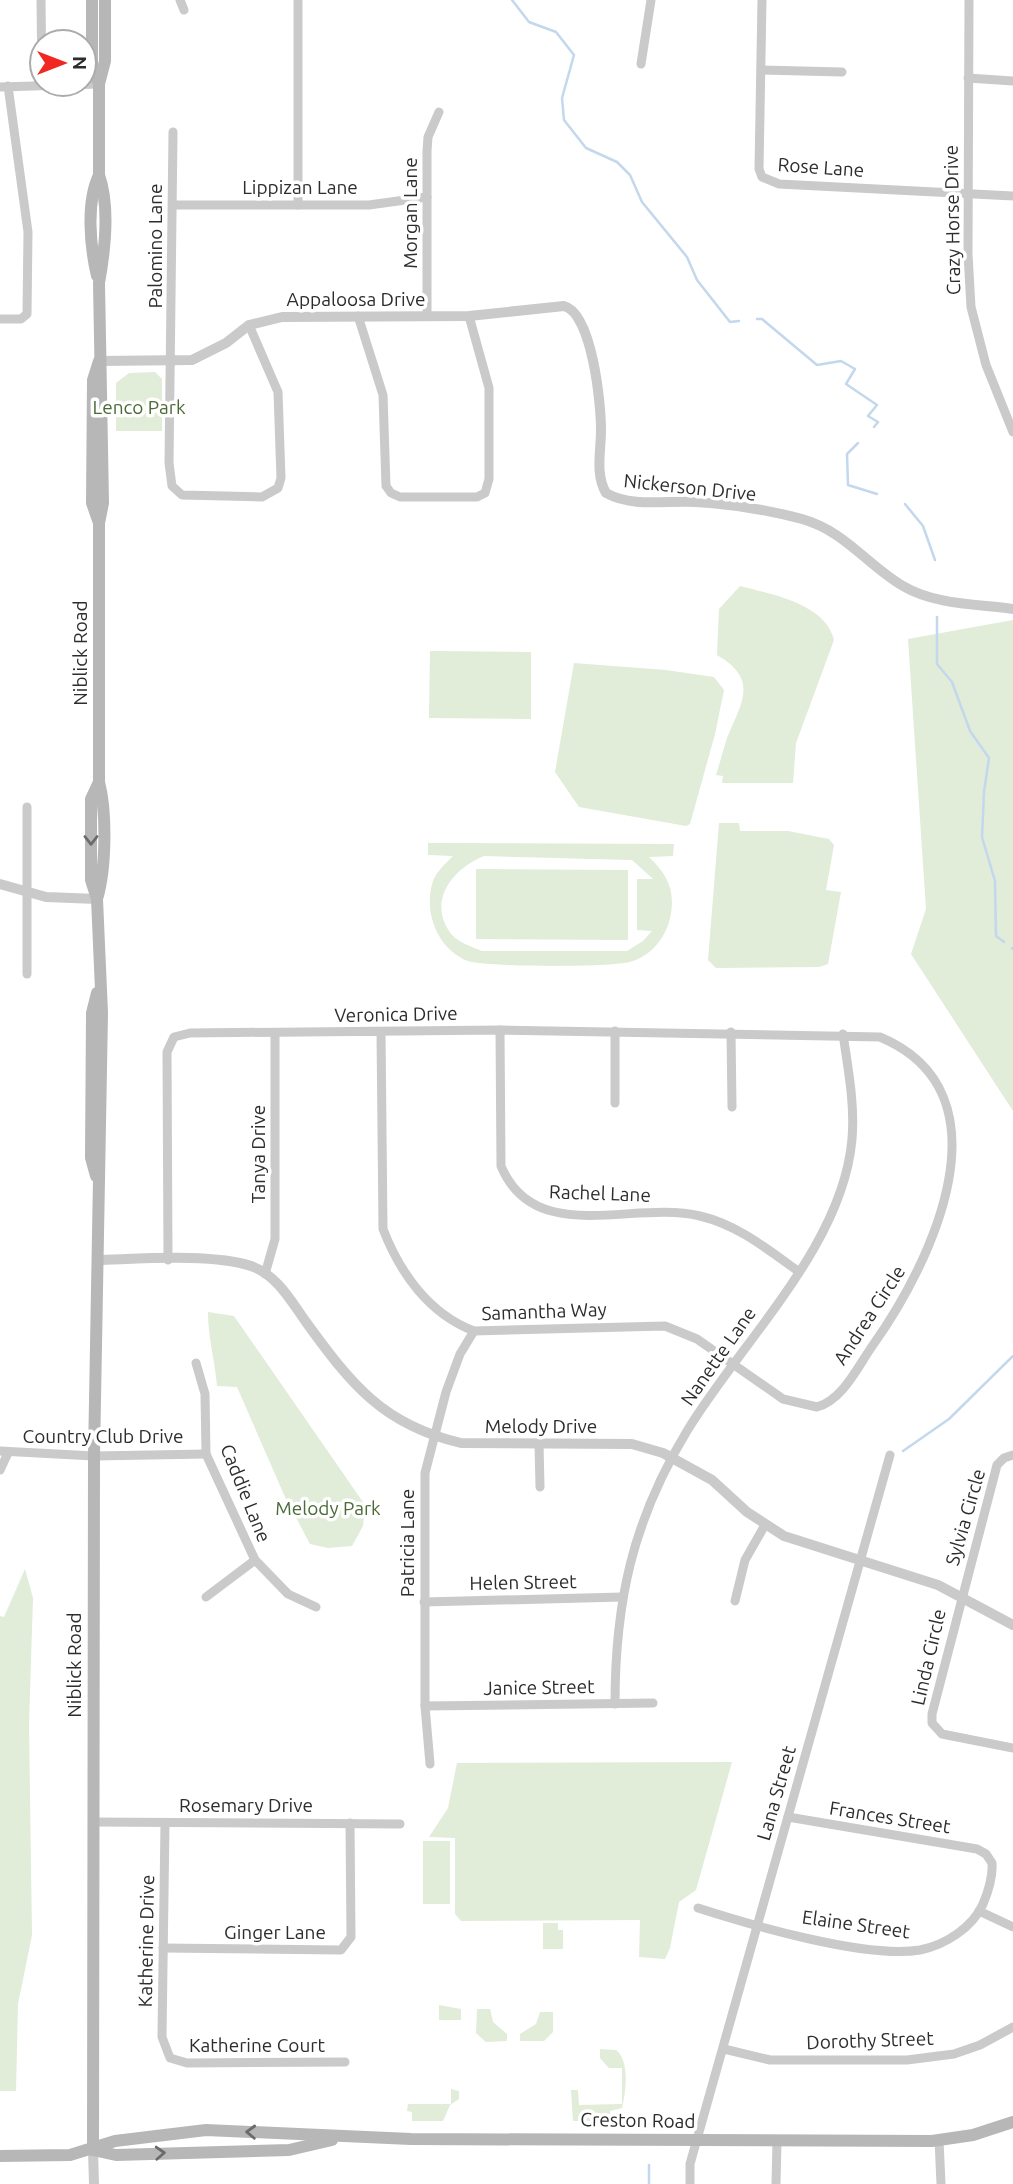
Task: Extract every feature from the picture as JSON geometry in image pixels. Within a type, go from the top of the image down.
[{"type":"main road","name":"Niblick Road","points":[[92,0],[92,65],[99,84]]},
{"type":"main road","name":"Niblick Road","points":[[93,2150],[94,1456],[97,1180],[102,1158],[102,1013],[96,899],[102,871],[103,798],[99,782],[99,523],[92,503],[92,476],[93,380],[99,361],[99,283],[104,257],[104,187],[99,174],[99,84],[105,61],[105,0]]},
{"type":"main road","name":"Creston Road","points":[[0,2156],[70,2155],[115,2141],[206,2130],[343,2138],[938,2140],[973,2135],[1013,2122]]},
{"type":"main road","points":[[284,2150],[285,2143],[292,2139],[324,2136]]},
{"type":"main road","name":"Creston Road","points":[[93,2150],[116,2155],[284,2150],[343,2138]]},
{"type":"street","points":[[41,0],[41,28]]},
{"type":"street","points":[[180,0],[184,10]]},
{"type":"street","points":[[298,0],[298,205]]},
{"type":"street","points":[[641,64],[651,0]]},
{"type":"street","name":"Rose Lane","points":[[762,0],[759,169],[762,177],[770,183],[968,191],[1013,196]]},
{"type":"street","name":"Crazy Horse Drive","points":[[969,0],[968,191],[971,307],[986,365],[1013,432]]},
{"type":"street","points":[[761,71],[842,72]]},
{"type":"street","points":[[968,78],[1013,81]]},
{"type":"street","points":[[0,319],[21,319],[27,314],[28,232],[4,87],[28,86]]},
{"type":"street","name":"Morgan Lane","points":[[427,316],[428,137],[439,113]]},
{"type":"street","name":"Palomino Lane","points":[[173,132],[172,485],[182,495],[262,497],[278,488],[281,478],[278,392],[248,325]]},
{"type":"street","name":"Lippizan Lane","points":[[173,205],[369,205],[427,197]]},
{"type":"street","name":"Appaloosa Drive","points":[[99,361],[192,360],[210,353],[248,325],[282,317],[469,316],[570,307],[583,327],[590,355]]},
{"type":"street","points":[[358,316],[383,395],[386,486],[391,493],[400,497],[477,497],[485,492],[489,479],[489,388],[469,316]]},
{"type":"street","name":"Nickerson Drive","points":[[590,355],[600,396],[600,476],[606,493],[629,501],[716,504],[802,519],[840,534],[883,572],[919,594],[946,601],[1013,608]]},
{"type":"street","points":[[27,807],[27,974]]},
{"type":"street","points":[[0,884],[65,900],[96,899]]},
{"type":"street","name":"Veronica Drive","points":[[168,1259],[169,1044],[174,1037],[190,1032],[500,1030],[843,1034]]},
{"type":"street","name":"Rachel Lane","points":[[500,1030],[501,1166],[508,1183],[532,1206],[565,1214],[697,1215],[743,1232],[798,1271]]},
{"type":"street","points":[[615,1031],[615,1102]]},
{"type":"street","name":"Samantha Way","points":[[381,1032],[383,1229],[390,1247],[423,1297],[451,1322],[474,1331],[666,1326],[689,1334],[732,1366]]},
{"type":"street","points":[[731,1032],[733,1107]]},
{"type":"street","name":"Tanya Drive","points":[[265,1274],[275,1239],[275,1033]]},
{"type":"street","name":"Nanette Lane","points":[[615,1704],[617,1631],[622,1597],[640,1530],[673,1457],[798,1271],[834,1210],[849,1160],[852,1106],[843,1034]]},
{"type":"street","name":"Andrea Circle","points":[[732,1366],[783,1399],[808,1407],[827,1404],[836,1398],[905,1297],[928,1251],[940,1217],[949,1184],[953,1144],[945,1095],[919,1060],[893,1042],[880,1037],[843,1034]]},
{"type":"street","name":"Melody Drive","points":[[97,1260],[168,1259],[229,1262],[251,1266],[281,1287],[357,1388],[382,1410],[433,1436],[461,1443],[632,1444],[673,1457],[712,1480],[765,1525],[804,1543],[961,1596],[1013,1625]]},
{"type":"street","name":"Patricia Lane","points":[[430,1764],[425,1706],[425,1473],[433,1436],[460,1354],[474,1331]]},
{"type":"street","name":"Caddie Lane","points":[[196,1363],[205,1394],[206,1454],[254,1560],[288,1594],[316,1607]]},
{"type":"street","points":[[539,1443],[540,1487]]},
{"type":"street","points":[[0,1470],[4,1452]]},
{"type":"street","name":"Country Club Drive","points":[[4,1452],[94,1456],[206,1454]]},
{"type":"street","name":"Lana Street","points":[[690,2184],[690,2165],[890,1455]]},
{"type":"street","name":"Sylvia Circle","points":[[961,1596],[997,1465],[1013,1455]]},
{"type":"street","points":[[735,1601],[745,1560],[765,1525]]},
{"type":"street","points":[[206,1597],[254,1560]]},
{"type":"street","name":"Linda Circle","points":[[961,1596],[933,1704],[932,1723],[936,1730],[950,1737],[1013,1748]]},
{"type":"street","name":"Helen Street","points":[[424,1602],[622,1597]]},
{"type":"street","name":"Janice Street","points":[[425,1706],[653,1703]]},
{"type":"street","name":"Frances Street","points":[[788,1817],[964,1847],[986,1854]]},
{"type":"street","name":"Rosemary Drive","points":[[93,1822],[400,1824]]},
{"type":"street","name":"Katherine Drive","points":[[165,1823],[162,2037],[170,2058]]},
{"type":"street","name":"Ginger Lane","points":[[163,1948],[341,1950],[351,1937],[350,1823]]},
{"type":"street","name":"Elaine Street","points":[[698,1908],[757,1926],[881,1950],[918,1950],[948,1940],[979,1912],[993,1871],[986,1854]]},
{"type":"street","points":[[979,1912],[1013,1927]]},
{"type":"street","name":"Dorothy Street","points":[[724,2049],[770,2060],[928,2058],[980,2045],[1013,2027]]},
{"type":"street","name":"Katherine Court","points":[[170,2058],[187,2063],[345,2062]]},
{"type":"street","points":[[938,2140],[940,2184]]},
{"type":"street","points":[[776,2184],[777,2141]]},
{"type":"street","points":[[93,2150],[94,2184]]},
{"type":"green space","name":"Lenco Park","points":[[155,372],[162,379],[162,431],[116,431],[116,383],[129,373]]},
{"type":"green space","points":[[740,586],[781,597],[808,609],[829,627],[834,640],[796,743],[793,783],[722,783],[723,776],[716,775],[743,693],[739,674],[717,655],[719,609]]},
{"type":"green space","points":[[1013,620],[1013,1111],[911,954],[926,909],[908,639]]},
{"type":"green space","points":[[430,651],[531,652],[531,719],[429,718]]},
{"type":"green space","points":[[574,663],[666,670],[714,677],[724,690],[690,824],[686,826],[579,807],[555,772]]},
{"type":"green space","points":[[719,823],[739,823],[740,831],[788,831],[829,839],[834,845],[826,890],[841,892],[828,964],[819,967],[716,968],[708,960]]},
{"type":"green space","points":[[428,843],[674,844],[673,856],[649,857],[668,882],[672,896],[669,921],[659,942],[641,958],[633,961],[578,966],[468,961],[448,948],[441,938],[435,928],[430,904],[433,881],[453,856],[428,855]],"holes":[[[484,856],[632,860],[653,879],[637,879],[637,930],[652,931],[643,941],[627,951],[482,951],[455,938],[445,923],[442,899],[446,888],[462,869]]]},
{"type":"green space","points":[[476,869],[628,870],[628,940],[476,939]]},
{"type":"green space","name":"Melody Park","points":[[208,1312],[234,1316],[365,1505],[363,1526],[352,1546],[328,1548],[310,1544],[285,1497],[237,1387],[217,1386]]},
{"type":"green space","points":[[25,1569],[33,1598],[29,1724],[32,1935],[18,2004],[16,2091],[0,2091],[0,1616],[4,1617]]},
{"type":"green space","points":[[732,1762],[696,1890],[679,1902],[670,1948],[665,1959],[639,1957],[640,1920],[461,1921],[455,1914],[455,1838],[429,1837],[448,1808],[457,1763]]},
{"type":"green space","points":[[423,1841],[450,1841],[450,1904],[423,1904]]},
{"type":"green space","points":[[543,1923],[558,1923],[558,1930],[563,1930],[563,1949],[543,1949]]},
{"type":"green space","points":[[439,2005],[461,2009],[461,2020],[439,2020]]},
{"type":"green space","points":[[477,2009],[490,2009],[493,2022],[507,2034],[507,2041],[486,2042],[476,2033]]},
{"type":"green space","points":[[540,2012],[553,2012],[553,2032],[544,2041],[520,2041],[520,2034],[536,2024]]},
{"type":"green space","points":[[600,2049],[616,2050],[623,2061],[626,2086],[622,2108],[610,2111],[612,2121],[573,2121],[571,2090],[578,2090],[579,2105],[622,2104],[622,2068],[609,2068],[600,2058]]},
{"type":"green space","points":[[451,2089],[459,2091],[459,2099],[450,2105],[443,2121],[412,2121],[412,2112],[407,2111],[408,2104],[451,2104]]},
{"type":"waterway","points":[[512,0],[529,22],[556,32],[574,55],[562,98],[564,120],[586,148],[617,162],[630,175],[642,202],[687,257],[697,280],[730,322],[739,321]]},
{"type":"waterway","points":[[757,319],[762,319],[817,365],[841,361],[855,369],[846,384],[877,405],[868,416],[878,422],[874,427]]},
{"type":"waterway","points":[[858,443],[847,454],[848,485],[877,494]]},
{"type":"waterway","points":[[905,504],[923,526],[935,560]]},
{"type":"waterway","points":[[937,617],[937,664],[952,682],[970,731],[989,758],[982,837],[995,881],[996,936],[1004,942]]},
{"type":"waterway","points":[[903,1451],[949,1419],[1013,1356]]},
{"type":"waterway","points":[[649,2165],[649,2184]]}]
